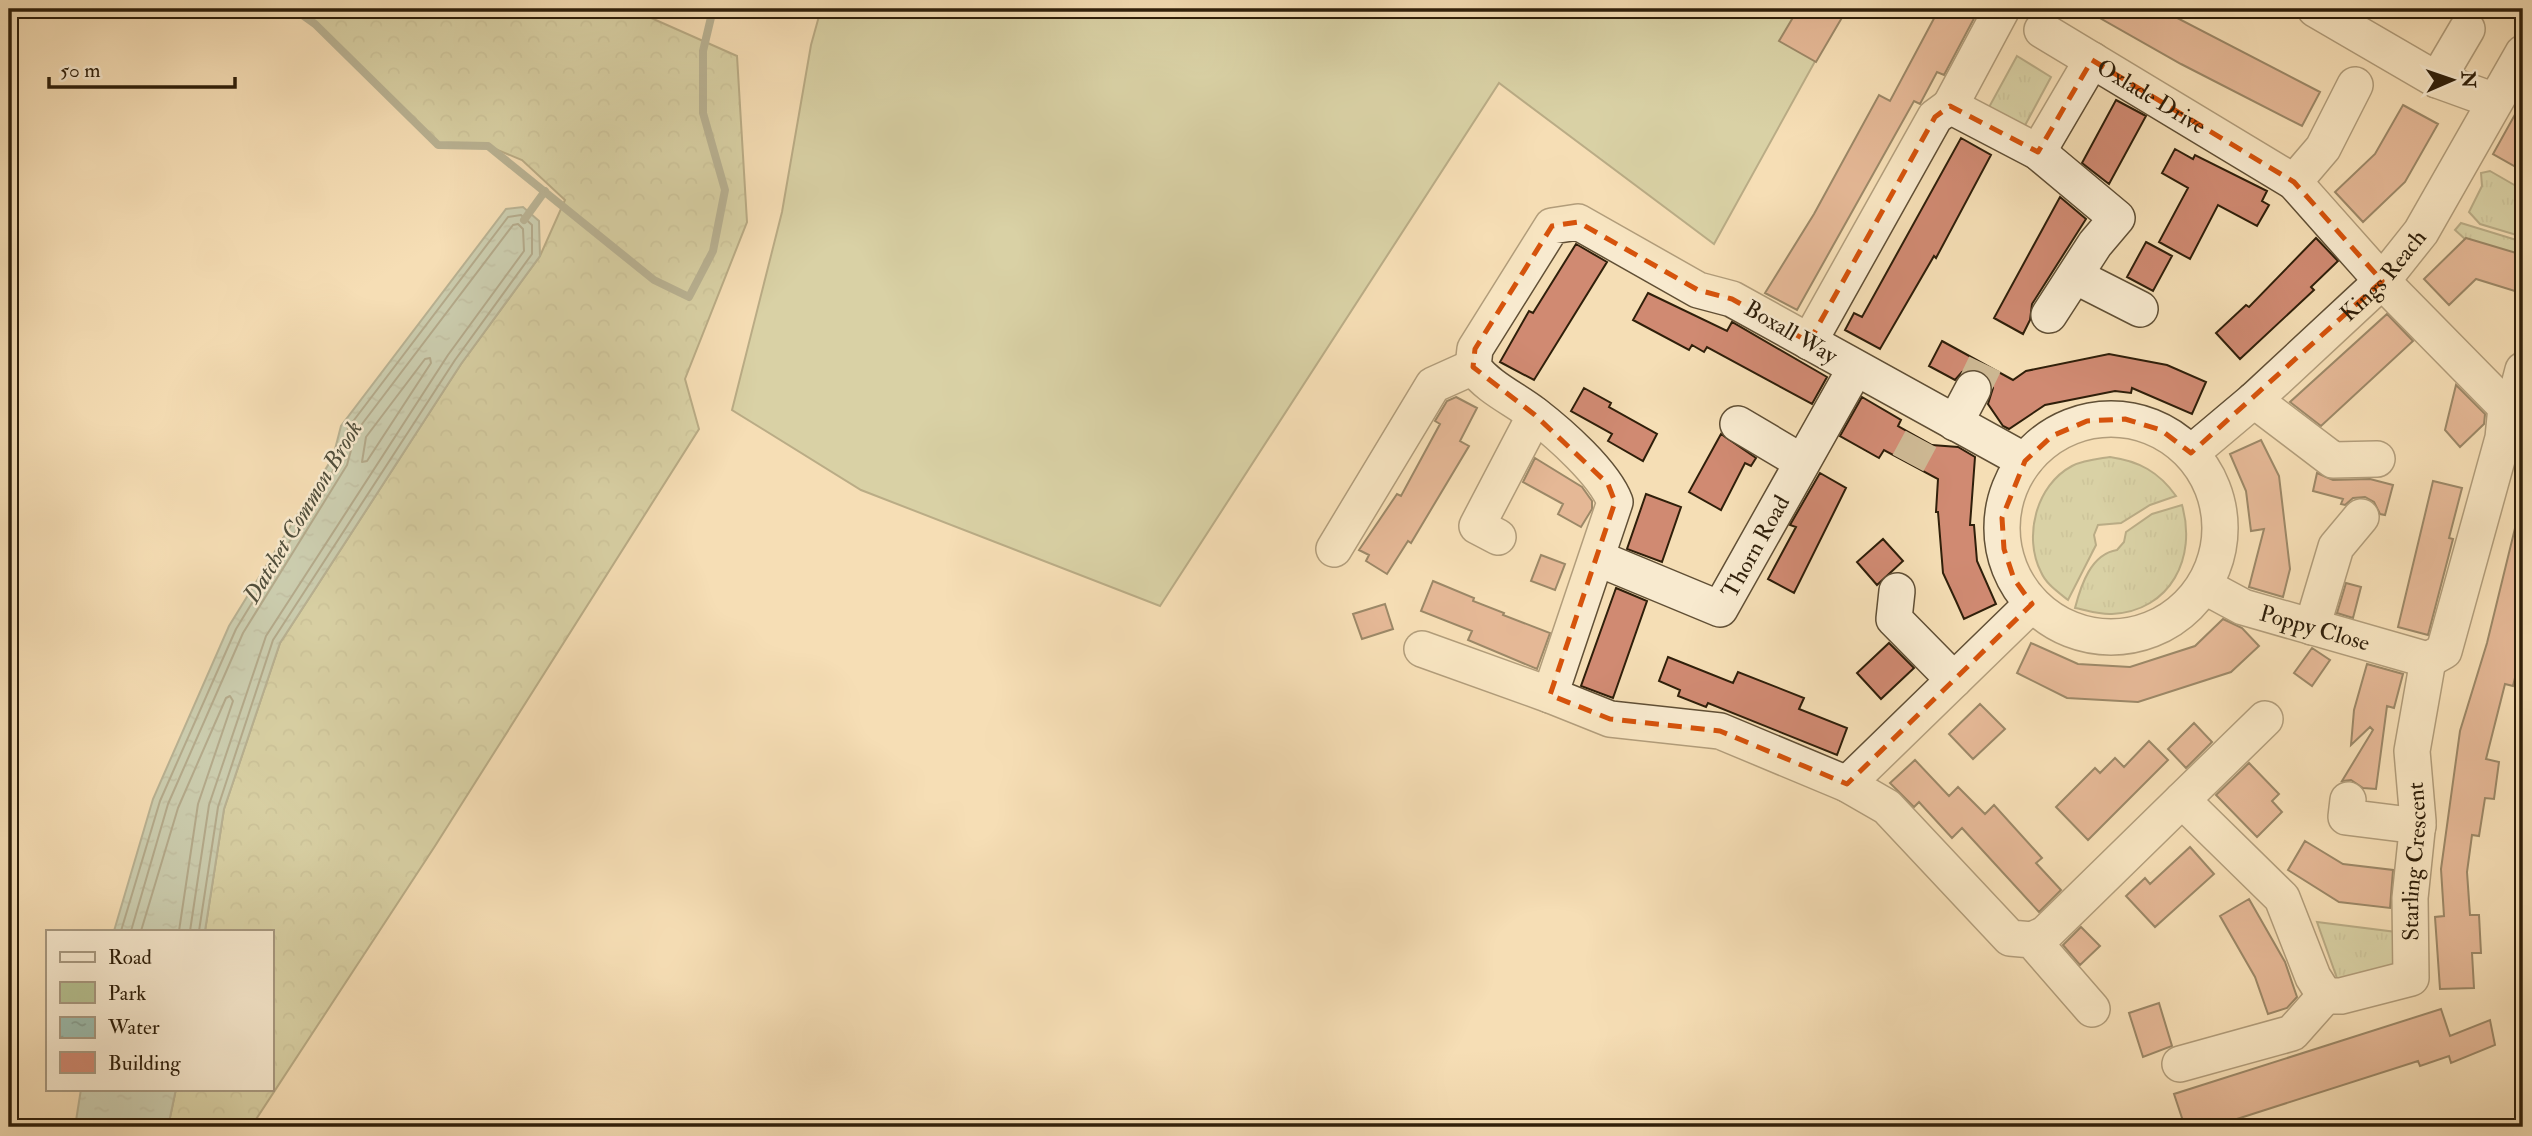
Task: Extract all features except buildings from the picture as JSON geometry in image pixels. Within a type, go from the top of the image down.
[{"type":"street","points":[[2315,9],[2437,80],[2513,79]]},
{"type":"street","points":[[1809,342],[1935,117],[1950,106],[2021,17],[2092,60]]},
{"type":"street","points":[[2437,80],[2468,29]]},
{"type":"street","name":"Oxlade Drive","points":[[2038,152],[2092,60],[2294,182],[2382,281],[2505,407]]},
{"type":"street","name":"Kings Reach","points":[[2191,453],[2253,400],[2382,281],[2421,232],[2513,79]]},
{"type":"street","points":[[2294,182],[2323,148],[2355,85]]},
{"type":"street","points":[[1950,106],[2038,152],[2117,218],[2049,315]]},
{"type":"street","name":"Boxall Way","points":[[1473,367],[1475,349],[1552,226],[1578,222],[1698,290],[1732,299],[1809,342],[1855,369],[1937,425],[2025,461]]},
{"type":"street","points":[[2075,276],[2140,309]]},
{"type":"street","points":[[1334,550],[1433,385],[1473,367],[1482,379],[1535,415],[1608,484],[1615,502],[1550,695]]},
{"type":"street","name":"Thorn Road","points":[[1597,558],[1720,609],[1855,369]]},
{"type":"street","points":[[2428,660],[2444,651],[2502,438],[2505,407],[2518,389],[2523,370]]},
{"type":"street","points":[[1937,425],[1973,389]]},
{"type":"street","points":[[2253,400],[2333,460],[2377,459]]},
{"type":"street","points":[[1498,537],[1477,526],[1535,415]]},
{"type":"street","points":[[2125,419],[2161,430],[2191,453],[2206,472],[2217,499],[2221,529],[2216,558],[2204,586],[2183,611],[2156,628],[2125,637],[2093,636],[2062,626],[2032,604],[2014,579],[2004,549],[2002,518],[2009,488],[2025,461],[2052,436],[2087,421],[2125,419]]},
{"type":"street","points":[[1738,424],[1801,462]]},
{"type":"street","points":[[2312,627],[2336,547],[2361,517]]},
{"type":"street","name":"Poppy Close","points":[[2204,586],[2242,607],[2428,660]]},
{"type":"street","points":[[1897,591],[1894,620],[1954,680]]},
{"type":"street","points":[[1847,785],[2032,604]]},
{"type":"street","points":[[1422,649],[1610,719],[1720,731],[1847,785],[1886,807],[2010,938],[2032,940],[2045,934],[2265,719]]},
{"type":"street","name":"Starling Crescent","points":[[2325,996],[2341,996],[2411,978],[2410,898],[2418,826],[2412,751],[2428,660]]},
{"type":"street","points":[[2180,1064],[2292,1033],[2325,996],[2314,977],[2282,898],[2182,800]]},
{"type":"street","points":[[2348,800],[2346,817],[2418,826]]},
{"type":"street","points":[[2032,940],[2092,1009]]},
{"type":"highlighted area","points":[[2092,60],[2294,182],[2382,281],[2191,453],[2161,430],[2125,419],[2087,421],[2052,436],[2025,461],[2002,518],[2004,549],[2014,579],[2032,604],[1847,784],[1720,731],[1610,719],[1550,695],[1615,502],[1608,484],[1535,415],[1473,367],[1475,349],[1552,226],[1578,222],[1698,290],[1732,299],[1809,342],[1935,117],[1950,106],[2038,152]]},
{"type":"green space","points":[[294,9],[631,9],[737,56],[747,222],[685,379],[699,429],[435,846],[251,1127],[168,1127],[176,1090],[273,1090],[273,930],[205,930],[224,809],[280,643],[461,364],[540,256],[565,200],[522,160],[488,146],[438,145],[315,24]]},
{"type":"green space","points":[[821,9],[1844,9],[1714,244],[1499,83],[1160,606],[861,490],[732,410],[782,212],[811,45]]},
{"type":"green space","points":[[2017,56],[2051,77],[2023,129],[1988,109]]},
{"type":"green space","points":[[2490,171],[2523,190],[2523,237],[2480,224],[2469,212],[2482,186],[2481,173]]},
{"type":"green space","points":[[2461,223],[2523,242],[2523,258],[2465,239],[2455,230]]},
{"type":"green space","points":[[2110,457],[2130,461],[2148,469],[2163,480],[2176,496],[2150,505],[2121,523],[2098,525],[2094,535],[2096,545],[2068,600],[2053,588],[2041,572],[2033,543],[2036,513],[2049,486],[2060,475],[2077,464]]},
{"type":"green space","points":[[2182,505],[2186,544],[2175,578],[2164,592],[2133,611],[2107,614],[2075,608],[2088,572],[2100,558],[2117,550],[2124,542],[2126,532],[2152,514]]},
{"type":"green space","points":[[2317,922],[2396,932],[2401,956],[2391,975],[2338,981]]},
{"type":"water","points":[[523,207],[539,221],[540,256],[461,364],[280,643],[224,809],[205,930],[114,930],[153,799],[229,626],[333,457],[341,426],[506,209]]},
{"type":"water","points":[[81,1090],[176,1090],[168,1127],[75,1127]]},
{"type":"waterway","points":[[294,9],[315,24],[438,145],[488,146],[654,280],[689,297],[713,251],[725,190],[703,113],[703,51],[713,9]]},
{"type":"waterway","name":"Datchet Common Brook","points":[[524,220],[545,191]]},
{"type":"tunnel","points":[[1973,389],[1985,364]]},
{"type":"tunnel","points":[[1908,463],[1921,439]]}]
